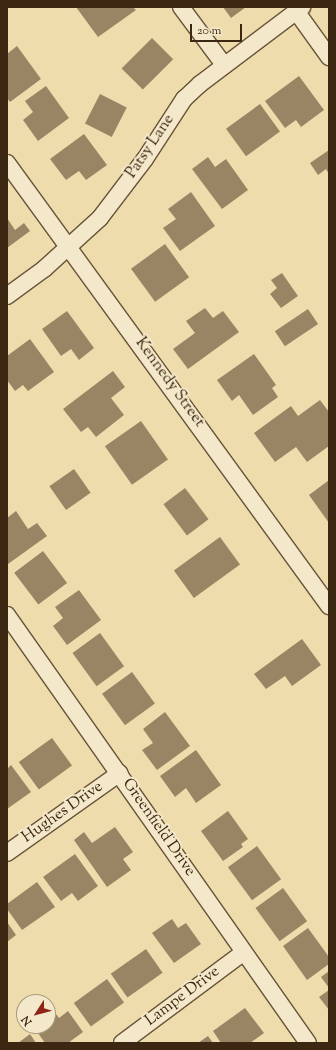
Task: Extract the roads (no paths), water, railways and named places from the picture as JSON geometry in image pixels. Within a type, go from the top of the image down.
[{"type":"street","points":[[181,7],[224,65]]},
{"type":"street","points":[[299,9],[329,57]]},
{"type":"street","name":"Patsy Lane","points":[[7,296],[44,269],[100,218],[145,159],[184,99],[224,65],[299,9]]},
{"type":"street","name":"Kennedy Street","points":[[7,163],[329,606]]},
{"type":"street","name":"Greenfield Drive","points":[[7,615],[120,773],[308,1043]]},
{"type":"street","name":"Hughes Drive","points":[[7,853],[120,773]]},
{"type":"street","name":"Lampe Drive","points":[[122,1043],[244,952]]}]
